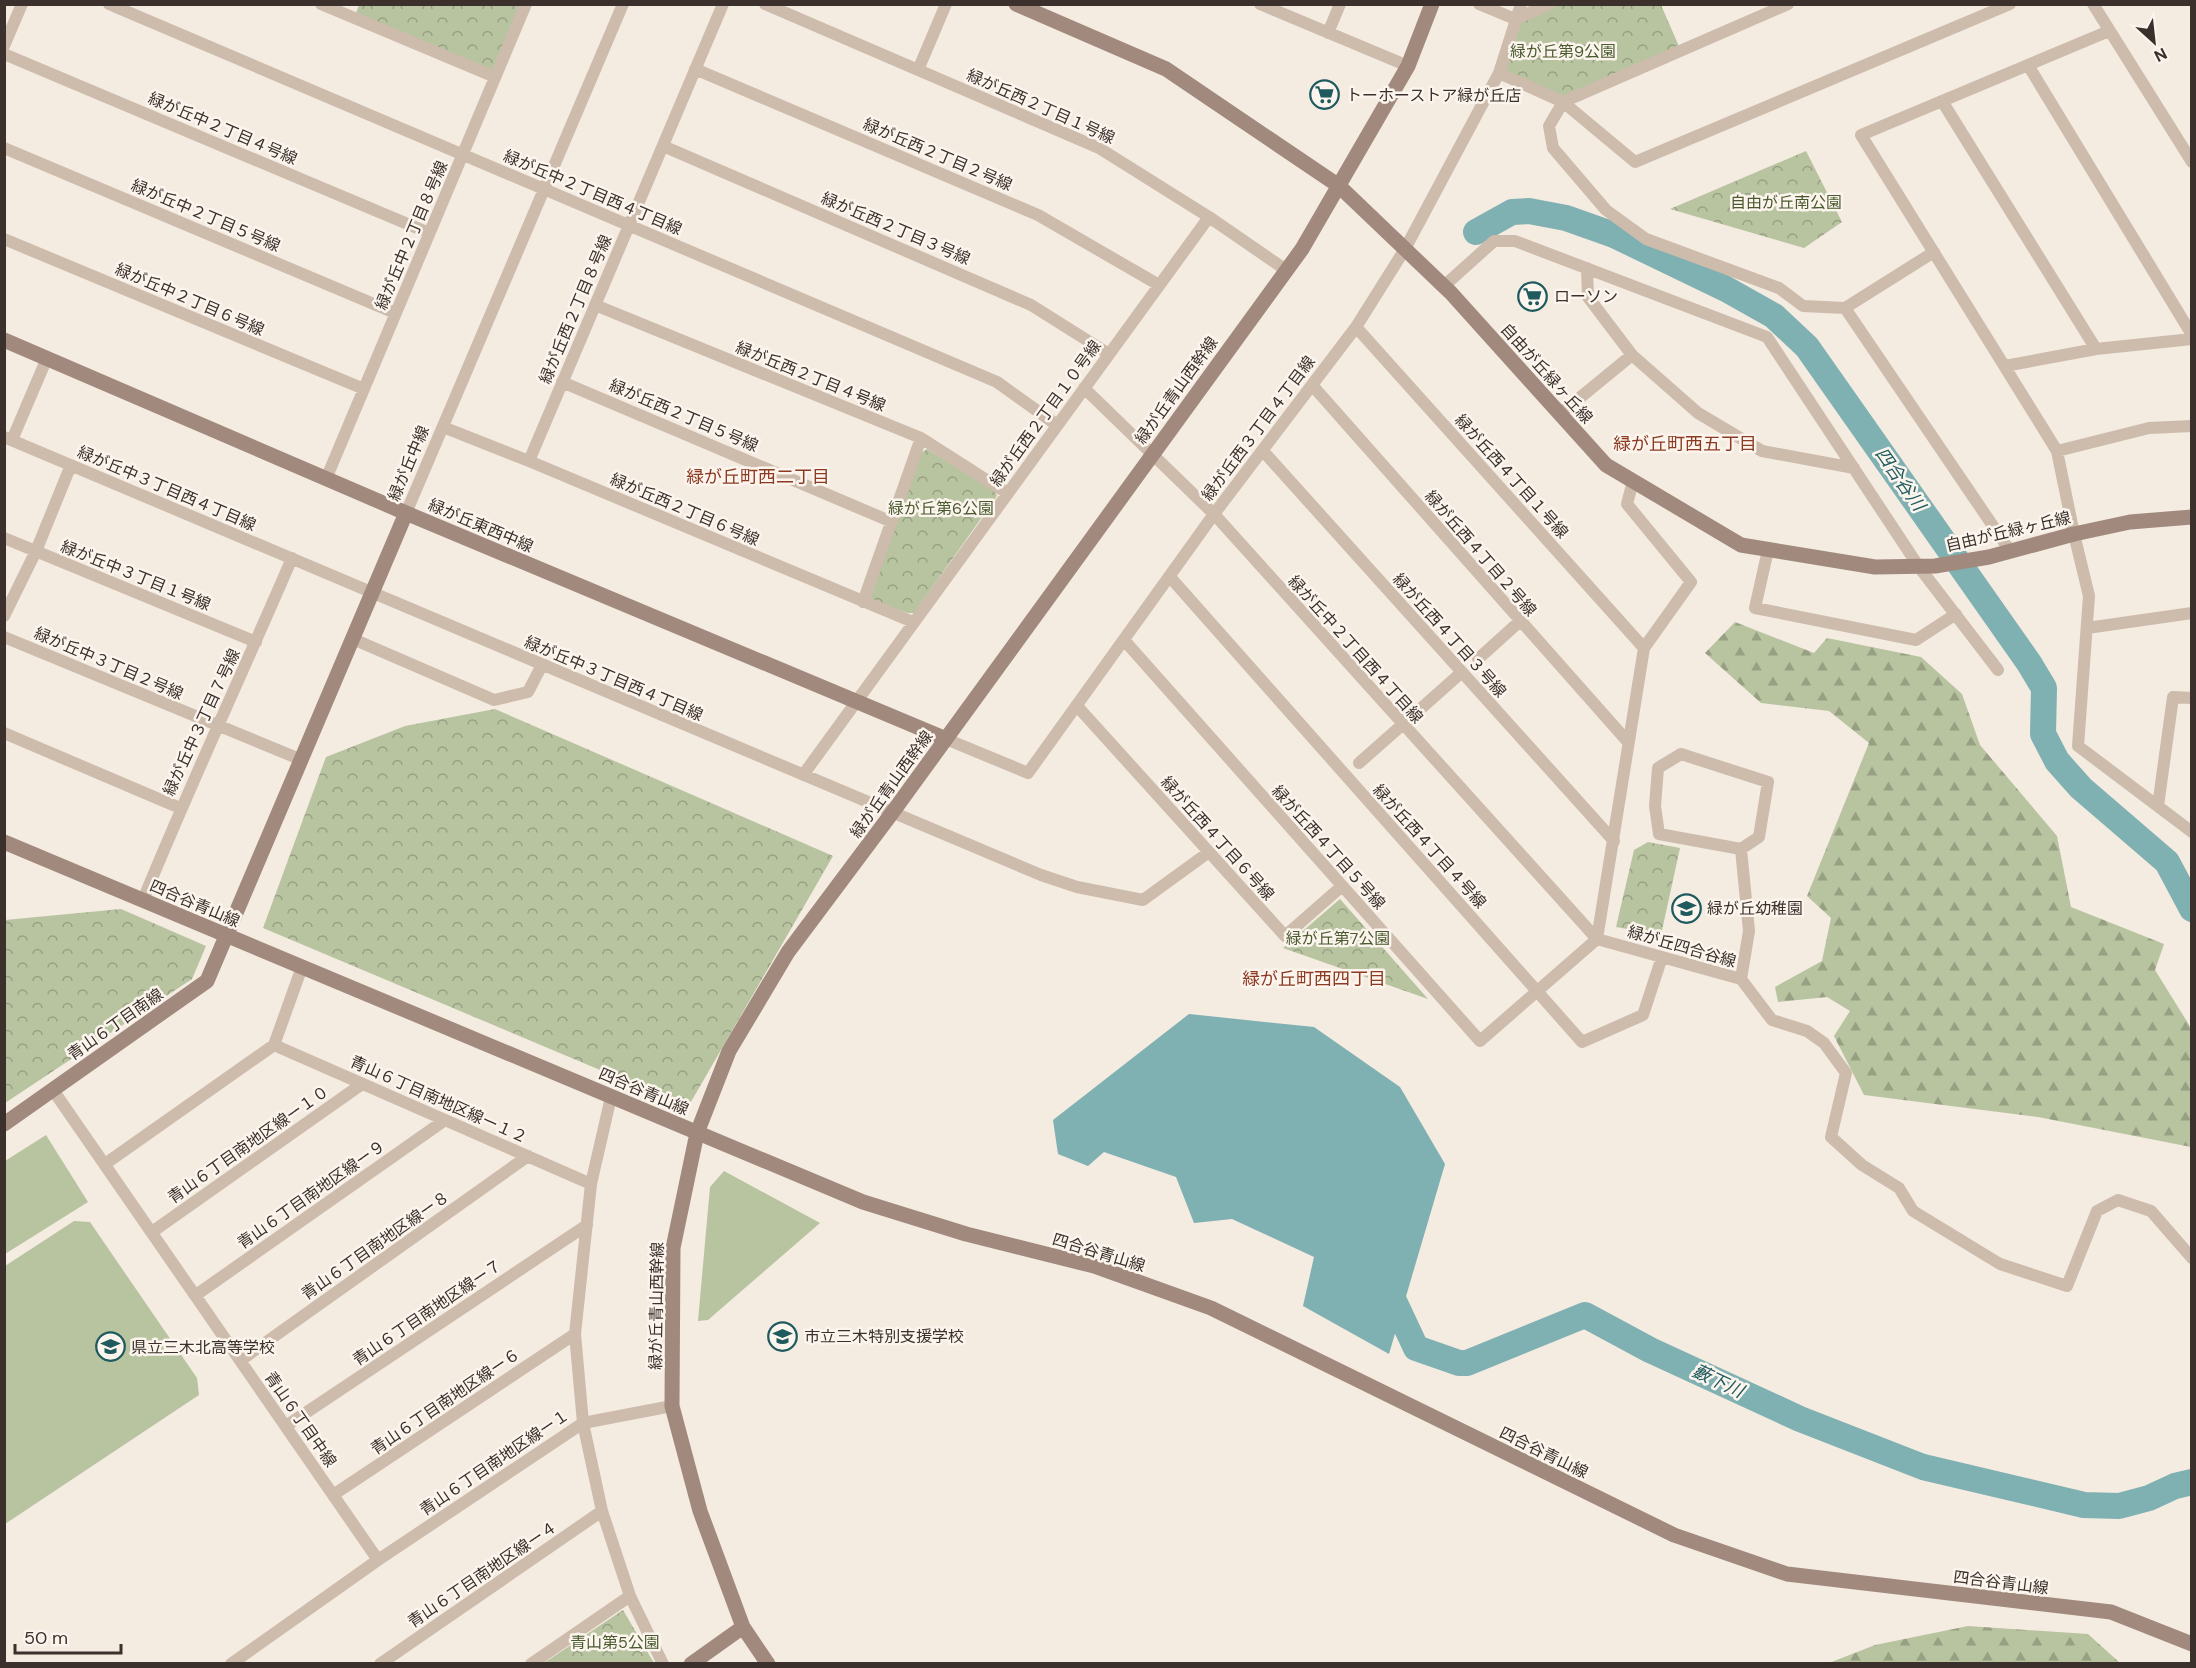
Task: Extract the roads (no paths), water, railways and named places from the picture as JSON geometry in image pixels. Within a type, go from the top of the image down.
[{"type":"street","points":[[4,46],[22,4]]},
{"type":"street","name":"緑が丘中２丁目西４丁目線","points":[[109,4],[997,382],[1057,425]]},
{"type":"street","points":[[321,4],[344,9],[495,77]]},
{"type":"street","name":"緑が丘中２丁目８号線","points":[[326,479],[526,4]]},
{"type":"street","name":"緑が丘中線","points":[[227,937],[623,4]]},
{"type":"street","name":"緑が丘西２丁目８号線","points":[[529,461],[723,4]]},
{"type":"street","name":"緑が丘西２丁目１号線","points":[[765,4],[1099,148],[1209,217],[1286,270]]},
{"type":"street","points":[[918,70],[946,4]]},
{"type":"street","name":"自由が丘緑ヶ丘線","points":[[1016,4],[1166,69],[1339,186],[1443,286],[1606,465],[1741,545],[1875,567],[1927,566],[1989,557],[2074,534],[2130,522],[2192,518]]},
{"type":"street","points":[[1260,4],[1408,66]]},
{"type":"street","points":[[1328,33],[1340,4]]},
{"type":"street","name":"緑が丘青山西幹線","points":[[768,1664],[743,1628],[700,1511],[672,1406],[672,1248],[697,1133],[729,1051],[788,952],[892,813],[1302,249],[1408,66],[1432,4]]},
{"type":"street","points":[[1479,4],[1515,19],[1550,4]]},
{"type":"street","name":"緑が丘西３丁目４丁目線","points":[[945,739],[1028,773],[1214,514],[1356,327],[1405,249],[1498,73],[1521,4]]},
{"type":"street","points":[[1788,4],[1563,102],[1549,126],[1553,148],[1606,210],[1646,238],[1779,288],[1803,306],[1845,308],[1934,252]]},
{"type":"street","points":[[1498,73],[1563,102],[1635,162],[2010,4]]},
{"type":"street","points":[[2093,4],[2187,145],[2192,162]]},
{"type":"street","points":[[2109,31],[1861,135],[2057,451],[2089,596],[2078,746],[2192,832]]},
{"type":"street","name":"緑が丘中２丁目４号線","points":[[4,54],[429,233]]},
{"type":"street","points":[[2005,366],[2096,349],[2192,337],[2028,65]]},
{"type":"street","name":"緑が丘西２丁目２号線","points":[[695,69],[1038,215],[1159,285]]},
{"type":"street","points":[[1942,101],[2096,349]]},
{"type":"street","name":"緑が丘西２丁目３号線","points":[[663,146],[1031,305],[1109,354]]},
{"type":"street","name":"緑が丘中２丁目５号線","points":[[4,148],[396,314]]},
{"type":"street","name":"緑が丘西２丁目１０号線","points":[[803,775],[1209,217]]},
{"type":"street","name":"緑が丘中２丁目６号線","points":[[4,239],[364,389]]},
{"type":"street","points":[[1443,286],[1494,241],[1515,241],[1767,337],[1854,468],[1927,566],[1956,614],[1998,670]]},
{"type":"street","points":[[1587,268],[1588,297],[1632,355],[1698,413],[1762,451],[1854,468]]},
{"type":"street","name":"緑が丘西２丁目４号線","points":[[595,305],[921,438],[1007,493]]},
{"type":"street","points":[[1845,308],[2010,551]]},
{"type":"street","name":"緑が丘西４丁目１号線","points":[[1356,327],[1644,648]]},
{"type":"street","name":"緑が丘東西中線","points":[[4,340],[406,513],[945,739]]},
{"type":"street","points":[[1560,414],[1632,355]]},
{"type":"street","points":[[8,439],[47,358]]},
{"type":"street","name":"緑が丘西２丁目５号線","points":[[562,382],[892,522]]},
{"type":"street","name":"緑が丘西４丁目２号線","points":[[1311,385],[1519,622],[1628,742]]},
{"type":"street","name":"緑が丘中２丁目西４丁目線","points":[[1084,388],[1214,514],[1597,939]]},
{"type":"street","points":[[2057,451],[2149,428],[2192,426]]},
{"type":"street","name":"緑が丘西２丁目６号線","points":[[443,427],[913,622]]},
{"type":"street","points":[[863,602],[921,438]]},
{"type":"street","name":"緑が丘中３丁目西４丁目線","points":[[8,439],[1041,875],[1077,886],[1143,900],[1209,852]]},
{"type":"street","name":"緑が丘西４丁目３号線","points":[[1263,451],[1614,841]]},
{"type":"street","points":[[4,616],[36,551],[72,465]]},
{"type":"street","points":[[1597,939],[1644,648],[1691,582],[1627,504],[1633,481]]},
{"type":"street","name":"緑が丘中３丁目１号線","points":[[4,538],[256,642]]},
{"type":"street","points":[[1768,550],[1755,608],[1916,640],[1956,614]]},
{"type":"street","name":"緑が丘中３丁目７号線","points":[[143,900],[180,808],[292,558]]},
{"type":"street","name":"緑が丘西４丁目４号線","points":[[1170,577],[1582,1042],[1643,1015],[1662,957]]},
{"type":"street","points":[[2087,627],[2192,613]]},
{"type":"street","points":[[1478,659],[1519,622]]},
{"type":"street","name":"緑が丘中３丁目２号線","points":[[4,637],[302,760]]},
{"type":"street","points":[[353,639],[494,700],[528,692],[542,665]]},
{"type":"street","name":"緑が丘西４丁目５号線","points":[[1124,640],[1480,1041],[1597,939]]},
{"type":"street","points":[[1417,712],[1462,672]]},
{"type":"street","points":[[2158,806],[2174,697],[2192,698]]},
{"type":"street","name":"緑が丘西４丁目６号線","points":[[1077,706],[1285,936],[1342,886]]},
{"type":"street","points":[[1359,763],[1402,725]]},
{"type":"street","points":[[4,733],[180,808]]},
{"type":"street","points":[[1681,754],[1768,782],[1759,837],[1741,849],[1659,834],[1655,806],[1658,768],[1681,754]]},
{"type":"street","name":"四合谷青山線","points":[[4,843],[863,1202],[966,1234],[1094,1266],[1210,1308],[1674,1535],[1787,1574],[2111,1612],[2192,1644]]},
{"type":"street","points":[[1741,849],[1749,931],[1741,979]]},
{"type":"street","name":"青山６丁目南線","points":[[4,1124],[207,981],[227,937]]},
{"type":"street","name":"緑が丘四合谷線","points":[[1597,939],[1741,979],[1772,1020],[1807,1030],[1824,1044],[1846,1073],[1831,1137],[1862,1166],[1899,1188],[1913,1211],[2000,1264],[2067,1286],[2097,1211],[2118,1200],[2151,1212],[2192,1258]]},
{"type":"street","points":[[105,1164],[274,1045],[302,967]]},
{"type":"street","name":"青山６丁目南地区線ー１２","points":[[274,1045],[591,1184]]},
{"type":"street","name":"青山６丁目南地区線ー１０","points":[[152,1232],[362,1084]]},
{"type":"street","name":"青山６丁目中線","points":[[53,1090],[378,1560]]},
{"type":"street","points":[[611,1097],[591,1184],[575,1334],[582,1423],[602,1511],[630,1596],[663,1664]]},
{"type":"street","name":"青山６丁目南地区線ー９","points":[[196,1295],[445,1120]]},
{"type":"street","name":"青山６丁目南地区線ー８","points":[[241,1360],[528,1156]]},
{"type":"street","name":"青山６丁目南地区線ー７","points":[[286,1426],[587,1225]]},
{"type":"street","name":"青山６丁目南地区線ー６","points":[[333,1495],[575,1334]]},
{"type":"street","name":"青山６丁目南地区線ー１","points":[[378,1560],[582,1423],[672,1406]]},
{"type":"street","name":"青山６丁目南地区線ー４","points":[[380,1664],[602,1511]]},
{"type":"street","points":[[238,1661],[378,1560]]},
{"type":"street","points":[[531,1664],[630,1596]]},
{"type":"street","points":[[691,1664],[743,1628]]},
{"type":"water","points":[[1189,1014],[1314,1027],[1400,1087],[1445,1164],[1389,1354],[1303,1306],[1314,1257],[1232,1219],[1194,1223],[1176,1177],[1104,1152],[1088,1166],[1058,1154],[1053,1120]]},
{"type":"waterway","name":"四合谷川","points":[[1476,232],[1512,212],[1529,211],[1566,218],[1614,235],[1726,289],[1774,316],[1807,347],[2029,663],[2044,688],[2043,734],[2057,761],[2081,788],[2167,862],[2192,909]]},
{"type":"waterway","name":"藪下川","points":[[1386,1284],[1416,1348],[1459,1363],[1467,1363],[1585,1315],[1650,1350],[1800,1419],[1923,1467],[2084,1505],[2119,1506],[2192,1482]]},
{"type":"place","name":"トーホーストア緑が丘店","points":[[1325,95]]},
{"type":"place","name":"ローソン","points":[[1533,296]]},
{"type":"place","name":"緑が丘幼稚園","points":[[1686,908]]},
{"type":"place","name":"市立三木特別支援学校","points":[[783,1336]]},
{"type":"place","name":"県立三木北高等学校","points":[[110,1347]]},
{"type":"district","name":"緑が丘町西五丁目","points":[[1685,444]]},
{"type":"district","name":"緑が丘町西二丁目","points":[[758,477]]},
{"type":"district","name":"緑が丘町西四丁目","points":[[1314,979]]},
{"type":"park label","name":"緑が丘第9公園","points":[[1563,51]]},
{"type":"park label","name":"自由が丘南公園","points":[[1786,202]]},
{"type":"park label","name":"緑が丘第6公園","points":[[941,508]]},
{"type":"park label","name":"緑が丘第7公園","points":[[1338,938]]},
{"type":"park label","name":"青山第5公園","points":[[615,1642]]}]
